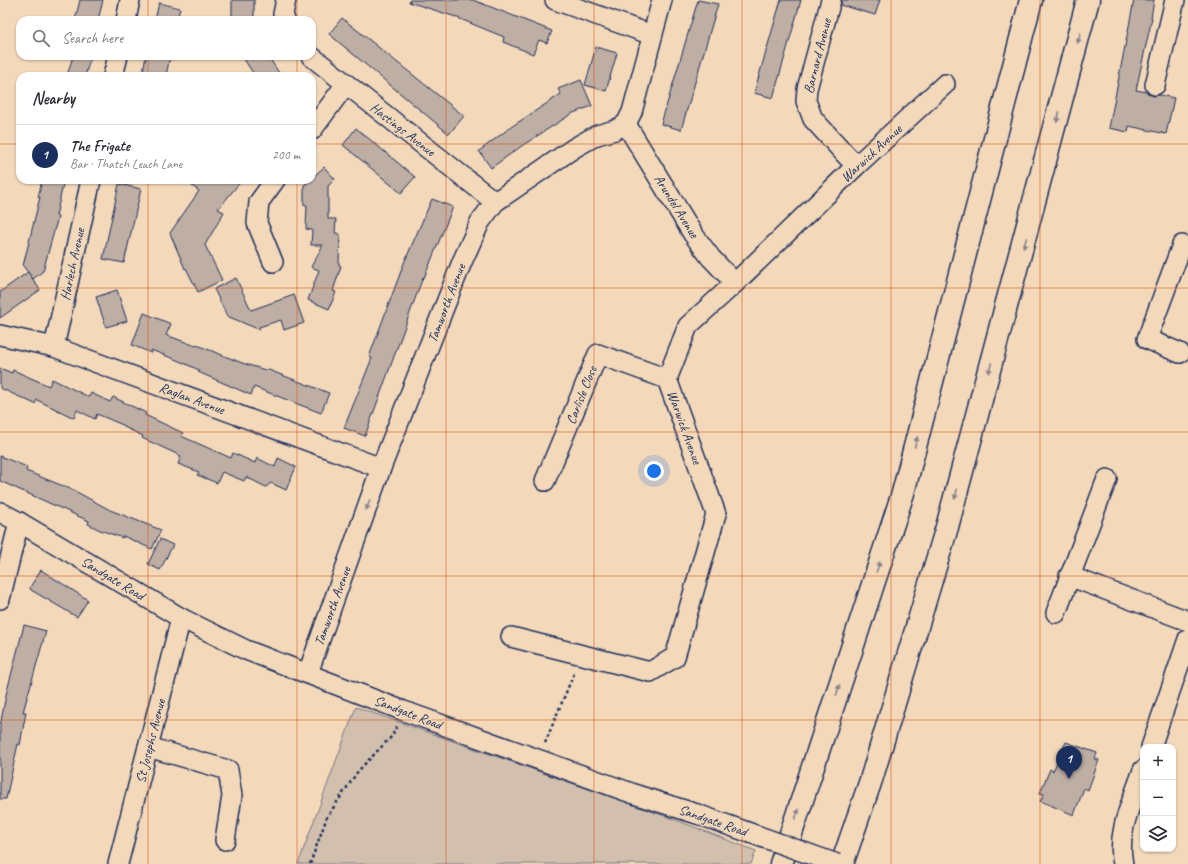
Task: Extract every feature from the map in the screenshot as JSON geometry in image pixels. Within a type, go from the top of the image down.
[{"type":"highway","points":[[780,864],[902,493],[1031,0]]},
{"type":"highway","points":[[842,864],[871,780],[947,527],[1088,0]]},
{"type":"street","points":[[127,16],[130,0]]},
{"type":"street","points":[[284,16],[286,0]]},
{"type":"street","points":[[554,0],[652,35]]},
{"type":"street","points":[[626,124],[632,112],[662,0]]},
{"type":"street","name":"Barnard Avenue","points":[[831,0],[807,89],[806,101],[813,119],[856,166]]},
{"type":"street","points":[[1155,85],[1175,0]]},
{"type":"street","points":[[114,72],[117,60]]},
{"type":"street","name":"Hastings Avenue","points":[[316,60],[495,202]]},
{"type":"street","points":[[316,125],[346,84]]},
{"type":"street","name":"Warwick Avenue","points":[[511,637],[650,672],[675,657],[716,514],[667,379],[688,326],[735,283],[856,166],[945,84]]},
{"type":"street","name":"Tamworth Avenue","points":[[308,673],[381,468],[462,262],[480,222],[495,202],[574,148],[597,135],[615,130],[626,124]]},
{"type":"street","name":"Arundel Avenue","points":[[626,124],[693,234],[711,258],[735,283]]},
{"type":"street","name":"Harlech Avenue","points":[[54,347],[89,184]]},
{"type":"street","points":[[272,184],[258,202],[257,223],[273,262]]},
{"type":"street","points":[[1180,353],[1147,339],[1182,245],[1188,247]]},
{"type":"street","name":"Raglan Avenue","points":[[0,335],[54,347],[381,468]]},
{"type":"street","name":"Carlisle Close","points":[[545,481],[598,354],[667,379]]},
{"type":"street","points":[[1056,613],[1106,479]]},
{"type":"street","name":"Sandgate Road","points":[[0,512],[181,618],[246,650],[404,711],[837,864]]},
{"type":"street","points":[[0,599],[19,522]]},
{"type":"street","points":[[1069,576],[1188,621]]},
{"type":"street","name":"St Josephs Avenue","points":[[118,864],[181,618]]},
{"type":"street","points":[[1152,744],[1188,639]]},
{"type":"street","points":[[148,747],[228,770],[232,796],[225,840]]},
{"type":"street","points":[[1123,864],[1120,852],[1122,830],[1140,779]]},
{"type":"path","points":[[538,759],[582,655]]},
{"type":"path","points":[[310,864],[328,817],[358,771],[392,736],[404,711]]},
{"type":"shaded area","points":[[356,707],[676,820],[756,851],[751,864],[298,864]]},
{"type":"building","points":[[80,0],[103,0],[99,16],[76,16]]},
{"type":"building","points":[[232,0],[254,0],[254,16],[232,16]]},
{"type":"building","points":[[410,0],[473,0],[552,31],[547,43],[539,40],[533,54],[503,42],[504,37],[453,16],[409,2]]},
{"type":"building","points":[[698,0],[718,4],[681,130],[661,124]]},
{"type":"building","points":[[781,0],[801,0],[773,98],[754,93]]},
{"type":"building","points":[[842,0],[880,0],[875,15],[841,5]]},
{"type":"building","points":[[1134,0],[1154,0],[1152,18],[1136,90],[1147,92],[1153,96],[1160,95],[1174,98],[1166,134],[1129,126],[1128,132],[1109,128]]},
{"type":"building","points":[[159,3],[180,8],[178,16],[156,16]]},
{"type":"building","points":[[342,18],[464,116],[449,134],[329,34]]},
{"type":"building","points":[[596,47],[617,53],[606,91],[585,85]]},
{"type":"building","points":[[72,60],[90,60],[86,72],[68,72]]},
{"type":"building","points":[[145,60],[169,60],[167,72],[143,72]]},
{"type":"building","points":[[245,60],[271,60],[278,72],[252,72]]},
{"type":"building","points":[[581,80],[592,106],[573,113],[523,145],[491,168],[479,151],[511,127],[561,94],[558,89]]},
{"type":"building","points":[[356,128],[415,177],[401,193],[343,145]]},
{"type":"building","points":[[324,167],[335,179],[328,186],[328,219],[336,219],[335,233],[340,234],[339,265],[341,266],[333,291],[336,292],[329,309],[308,300],[319,270],[311,267],[323,245],[311,245],[312,230],[306,229],[307,205],[304,205],[304,185],[316,184],[316,174]]},
{"type":"building","points":[[41,184],[63,184],[56,216],[58,217],[43,271],[33,279],[23,266],[40,197],[38,197]]},
{"type":"building","points":[[119,184],[141,189],[124,263],[103,259]]},
{"type":"building","points":[[189,184],[239,184],[218,209],[224,212],[205,245],[222,280],[198,292],[186,268],[185,269],[170,233],[199,191]]},
{"type":"building","points":[[432,199],[453,207],[424,278],[423,277],[365,436],[344,428],[372,358],[369,357],[404,263]]},
{"type":"building","points":[[28,272],[40,290],[0,318],[0,292]]},
{"type":"building","points":[[236,278],[251,310],[294,295],[304,323],[284,330],[281,320],[259,327],[260,330],[227,316],[214,289]]},
{"type":"building","points":[[117,290],[127,321],[106,327],[96,297]]},
{"type":"building","points":[[144,313],[171,324],[166,335],[196,346],[197,345],[242,363],[265,370],[266,369],[329,393],[321,413],[254,387],[251,395],[198,372],[199,370],[177,360],[151,350],[151,353],[132,345]]},
{"type":"building","points":[[0,368],[12,373],[13,370],[49,386],[52,379],[89,397],[91,393],[110,402],[113,397],[146,413],[145,415],[183,433],[181,436],[231,458],[233,453],[255,463],[257,458],[275,467],[278,458],[296,467],[286,490],[271,483],[266,487],[246,477],[244,481],[222,472],[217,483],[197,475],[199,472],[178,464],[181,456],[142,438],[143,436],[124,427],[125,426],[97,414],[95,419],[77,410],[74,418],[37,400],[35,404],[0,388]]},
{"type":"building","points":[[0,456],[27,467],[26,471],[73,490],[110,510],[161,530],[152,549],[123,536],[123,538],[100,530],[88,524],[89,521],[0,481]]},
{"type":"building","points":[[160,539],[173,545],[160,570],[148,564]]},
{"type":"building","points":[[41,570],[88,600],[77,617],[31,590],[30,587]]},
{"type":"building","points":[[24,625],[46,631],[23,712],[26,712],[20,745],[18,744],[6,799],[0,799],[0,726],[6,695]]},
{"type":"building","points":[[1066,742],[1097,753],[1095,759],[1099,760],[1088,790],[1084,788],[1074,815],[1040,801],[1044,794],[1040,793],[1050,769],[1053,771]]},
{"type":"place","name":"The Frigate","points":[[1069,779]]}]
